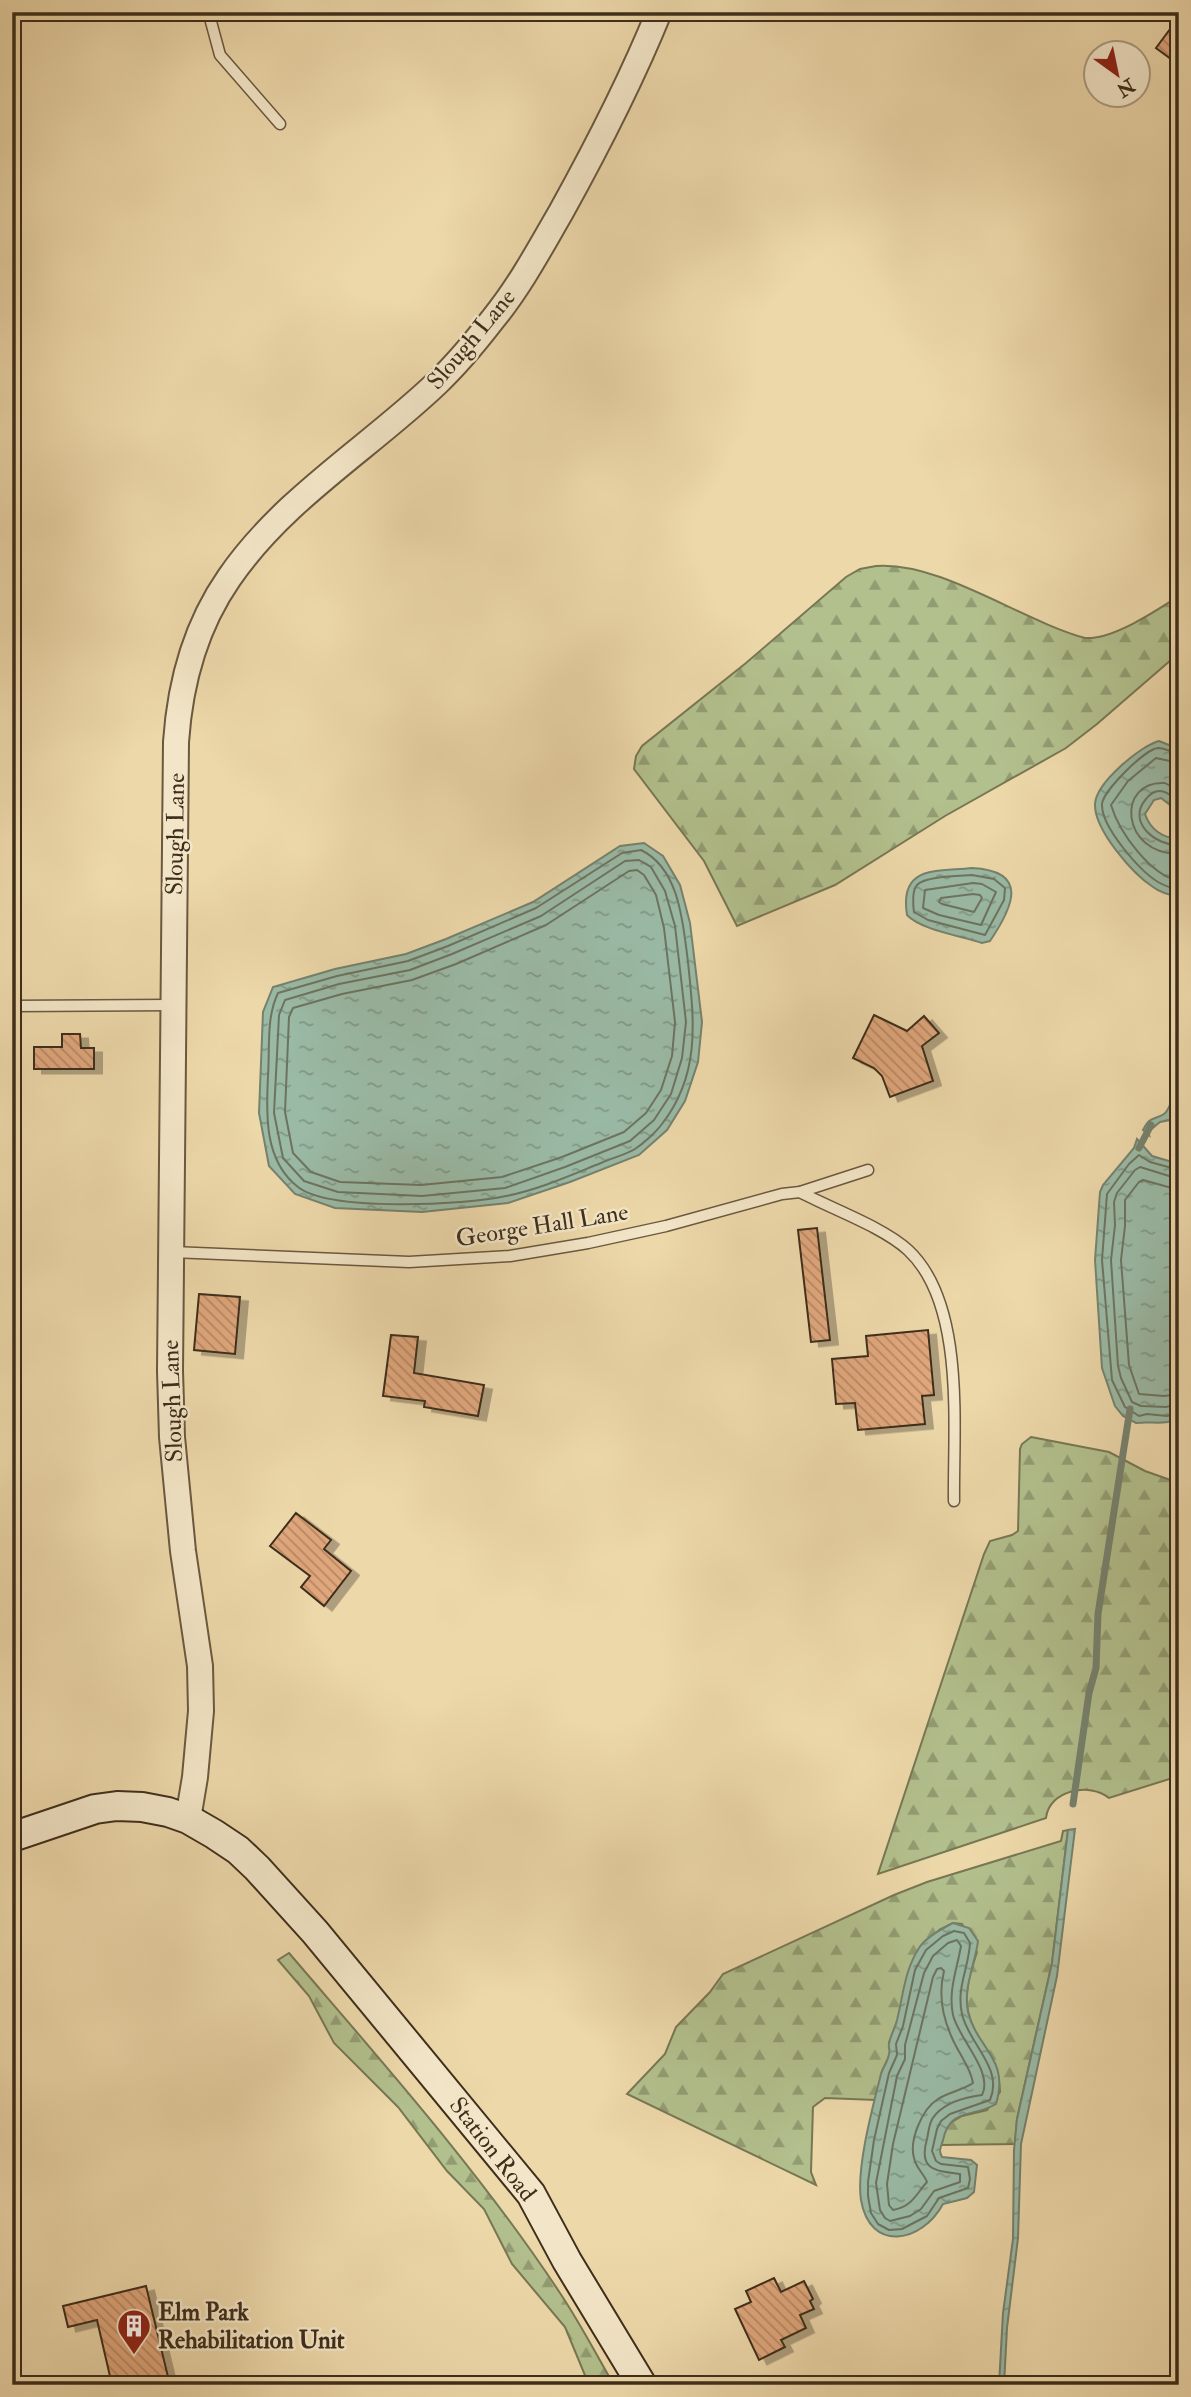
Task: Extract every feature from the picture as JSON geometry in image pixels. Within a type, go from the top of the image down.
[{"type":"main road","name":"Station Road","points":[[12,1837],[94,1809],[142,1807],[188,1819],[238,1850],[315,1932],[531,2193],[567,2261],[642,2385]]},
{"type":"street","name":"Slough Lane","points":[[188,1819],[198,1743],[200,1666],[183,1552],[172,1448],[170,1371],[178,714],[191,654],[206,619],[229,578],[265,534],[437,383],[495,318],[525,273],[577,184],[632,76],[659,12]]},
{"type":"lane","points":[[211,12],[209,18],[220,55],[280,124]]},
{"type":"lane","points":[[12,1006],[173,1005]]},
{"type":"lane","name":"George Hall Lane","points":[[171,1252],[409,1262],[510,1256],[666,1226],[782,1194],[800,1192],[868,1170]]},
{"type":"lane","points":[[800,1192],[885,1233],[909,1251],[927,1273],[947,1325],[952,1373],[954,1501]]},
{"type":"green space","points":[[876,566],[901,567],[954,582],[1085,638],[1121,630],[1179,596],[1179,653],[1066,748],[945,816],[835,885],[737,926],[704,861],[634,769],[636,756],[642,746],[746,663],[846,577],[860,569]]},
{"type":"green space","points":[[1031,1437],[1109,1452],[1145,1471],[1179,1483],[1179,1776],[1109,1798],[1092,1790],[1062,1795],[1049,1808],[1046,1818],[878,1874],[984,1554],[990,1541],[1018,1531],[1020,1449]]},
{"type":"green space","points":[[1068,1830],[1052,1963],[1017,2119],[1015,2144],[941,2145],[947,2125],[962,2116],[987,2110],[1000,2092],[995,2068],[975,2031],[968,2011],[970,1973],[977,1952],[962,1924],[953,1923],[939,1930],[896,2024],[876,2100],[825,2098],[813,2107],[811,2172],[816,2185],[627,2094],[665,2054],[676,2027],[710,1992],[723,1974],[927,1882],[1061,1841],[1063,1831]]},
{"type":"green space","points":[[289,1953],[430,2119],[497,2204],[567,2304],[614,2385],[589,2385],[565,2327],[512,2264],[484,2209],[447,2171],[398,2107],[334,2043],[309,1996],[278,1960]]},
{"type":"water","points":[[1159,741],[1179,749],[1179,809],[1161,798],[1154,800],[1145,814],[1158,832],[1179,838],[1179,897],[1156,889],[1126,862],[1108,838],[1096,814],[1097,795],[1111,776],[1141,750]]},
{"type":"water","points":[[644,843],[663,856],[680,885],[690,923],[702,1022],[698,1062],[685,1101],[667,1130],[639,1155],[508,1203],[422,1212],[335,1208],[295,1194],[269,1166],[259,1113],[263,1012],[273,987],[335,969],[406,954],[446,939],[533,902],[620,846]]},
{"type":"water","points":[[972,868],[1003,876],[1009,883],[1010,904],[990,941],[982,943],[942,932],[922,925],[907,915],[906,899],[909,887],[915,879],[934,871]]},
{"type":"water","points":[[1179,1077],[1179,1104],[1170,1120],[1160,1122],[1148,1132],[1149,1135],[1143,1130],[1150,1120],[1167,1112]]},
{"type":"water","points":[[1137,1139],[1152,1156],[1179,1164],[1179,1418],[1164,1423],[1136,1423],[1123,1416],[1115,1406],[1102,1368],[1095,1260],[1100,1192],[1134,1148]]},
{"type":"water","points":[[1075,1829],[1057,1976],[1021,2144],[1018,2238],[1007,2328],[1004,2385],[999,2385],[1003,2313],[1013,2239],[1017,2119],[1052,1963],[1068,1830]]},
{"type":"water","points":[[953,1923],[969,1928],[978,1941],[968,1985],[967,2003],[972,2025],[996,2064],[999,2088],[996,2104],[951,2122],[940,2149],[942,2157],[971,2160],[977,2165],[974,2192],[967,2198],[943,2204],[923,2227],[910,2234],[885,2235],[866,2217],[861,2200],[861,2171],[870,2119],[881,2074],[890,2051],[890,2041],[910,1966],[926,1940]]},
{"type":"building","points":[[1179,17],[1179,65],[1156,48]]},
{"type":"building","points":[[874,1015],[907,1031],[924,1016],[939,1033],[922,1046],[933,1081],[890,1097],[882,1076],[874,1068],[853,1058]]},
{"type":"building","points":[[62,1034],[80,1034],[81,1048],[94,1048],[94,1069],[34,1069],[34,1047],[62,1047]]},
{"type":"building","points":[[817,1228],[830,1340],[811,1342],[798,1230]]},
{"type":"building","points":[[199,1294],[240,1297],[235,1354],[194,1350]]},
{"type":"building","points":[[928,1330],[934,1395],[922,1396],[925,1424],[858,1430],[855,1403],[836,1404],[832,1359],[868,1356],[866,1336]]},
{"type":"building","points":[[391,1335],[418,1337],[414,1373],[484,1385],[478,1416],[424,1407],[425,1401],[383,1396]]},
{"type":"building","points":[[296,1513],[331,1540],[324,1549],[351,1571],[324,1606],[301,1587],[310,1576],[270,1546]]},
{"type":"building","points":[[774,2278],[781,2292],[804,2281],[813,2299],[810,2301],[814,2309],[800,2315],[806,2328],[781,2340],[785,2347],[759,2360],[735,2309],[751,2302],[746,2291]]},
{"type":"building","name":"Elm Park Rehabilitation Unit","points":[[146,2286],[170,2385],[112,2385],[97,2320],[68,2327],[63,2306]]},
{"type":"waterway","points":[[1139,1148],[1151,1125]]},
{"type":"waterway","points":[[1073,1804],[1089,1693],[1096,1668],[1098,1614],[1130,1409]]},
{"type":"place","name":"Elm Park Rehabilitation Unit","points":[[134,2356]]}]
